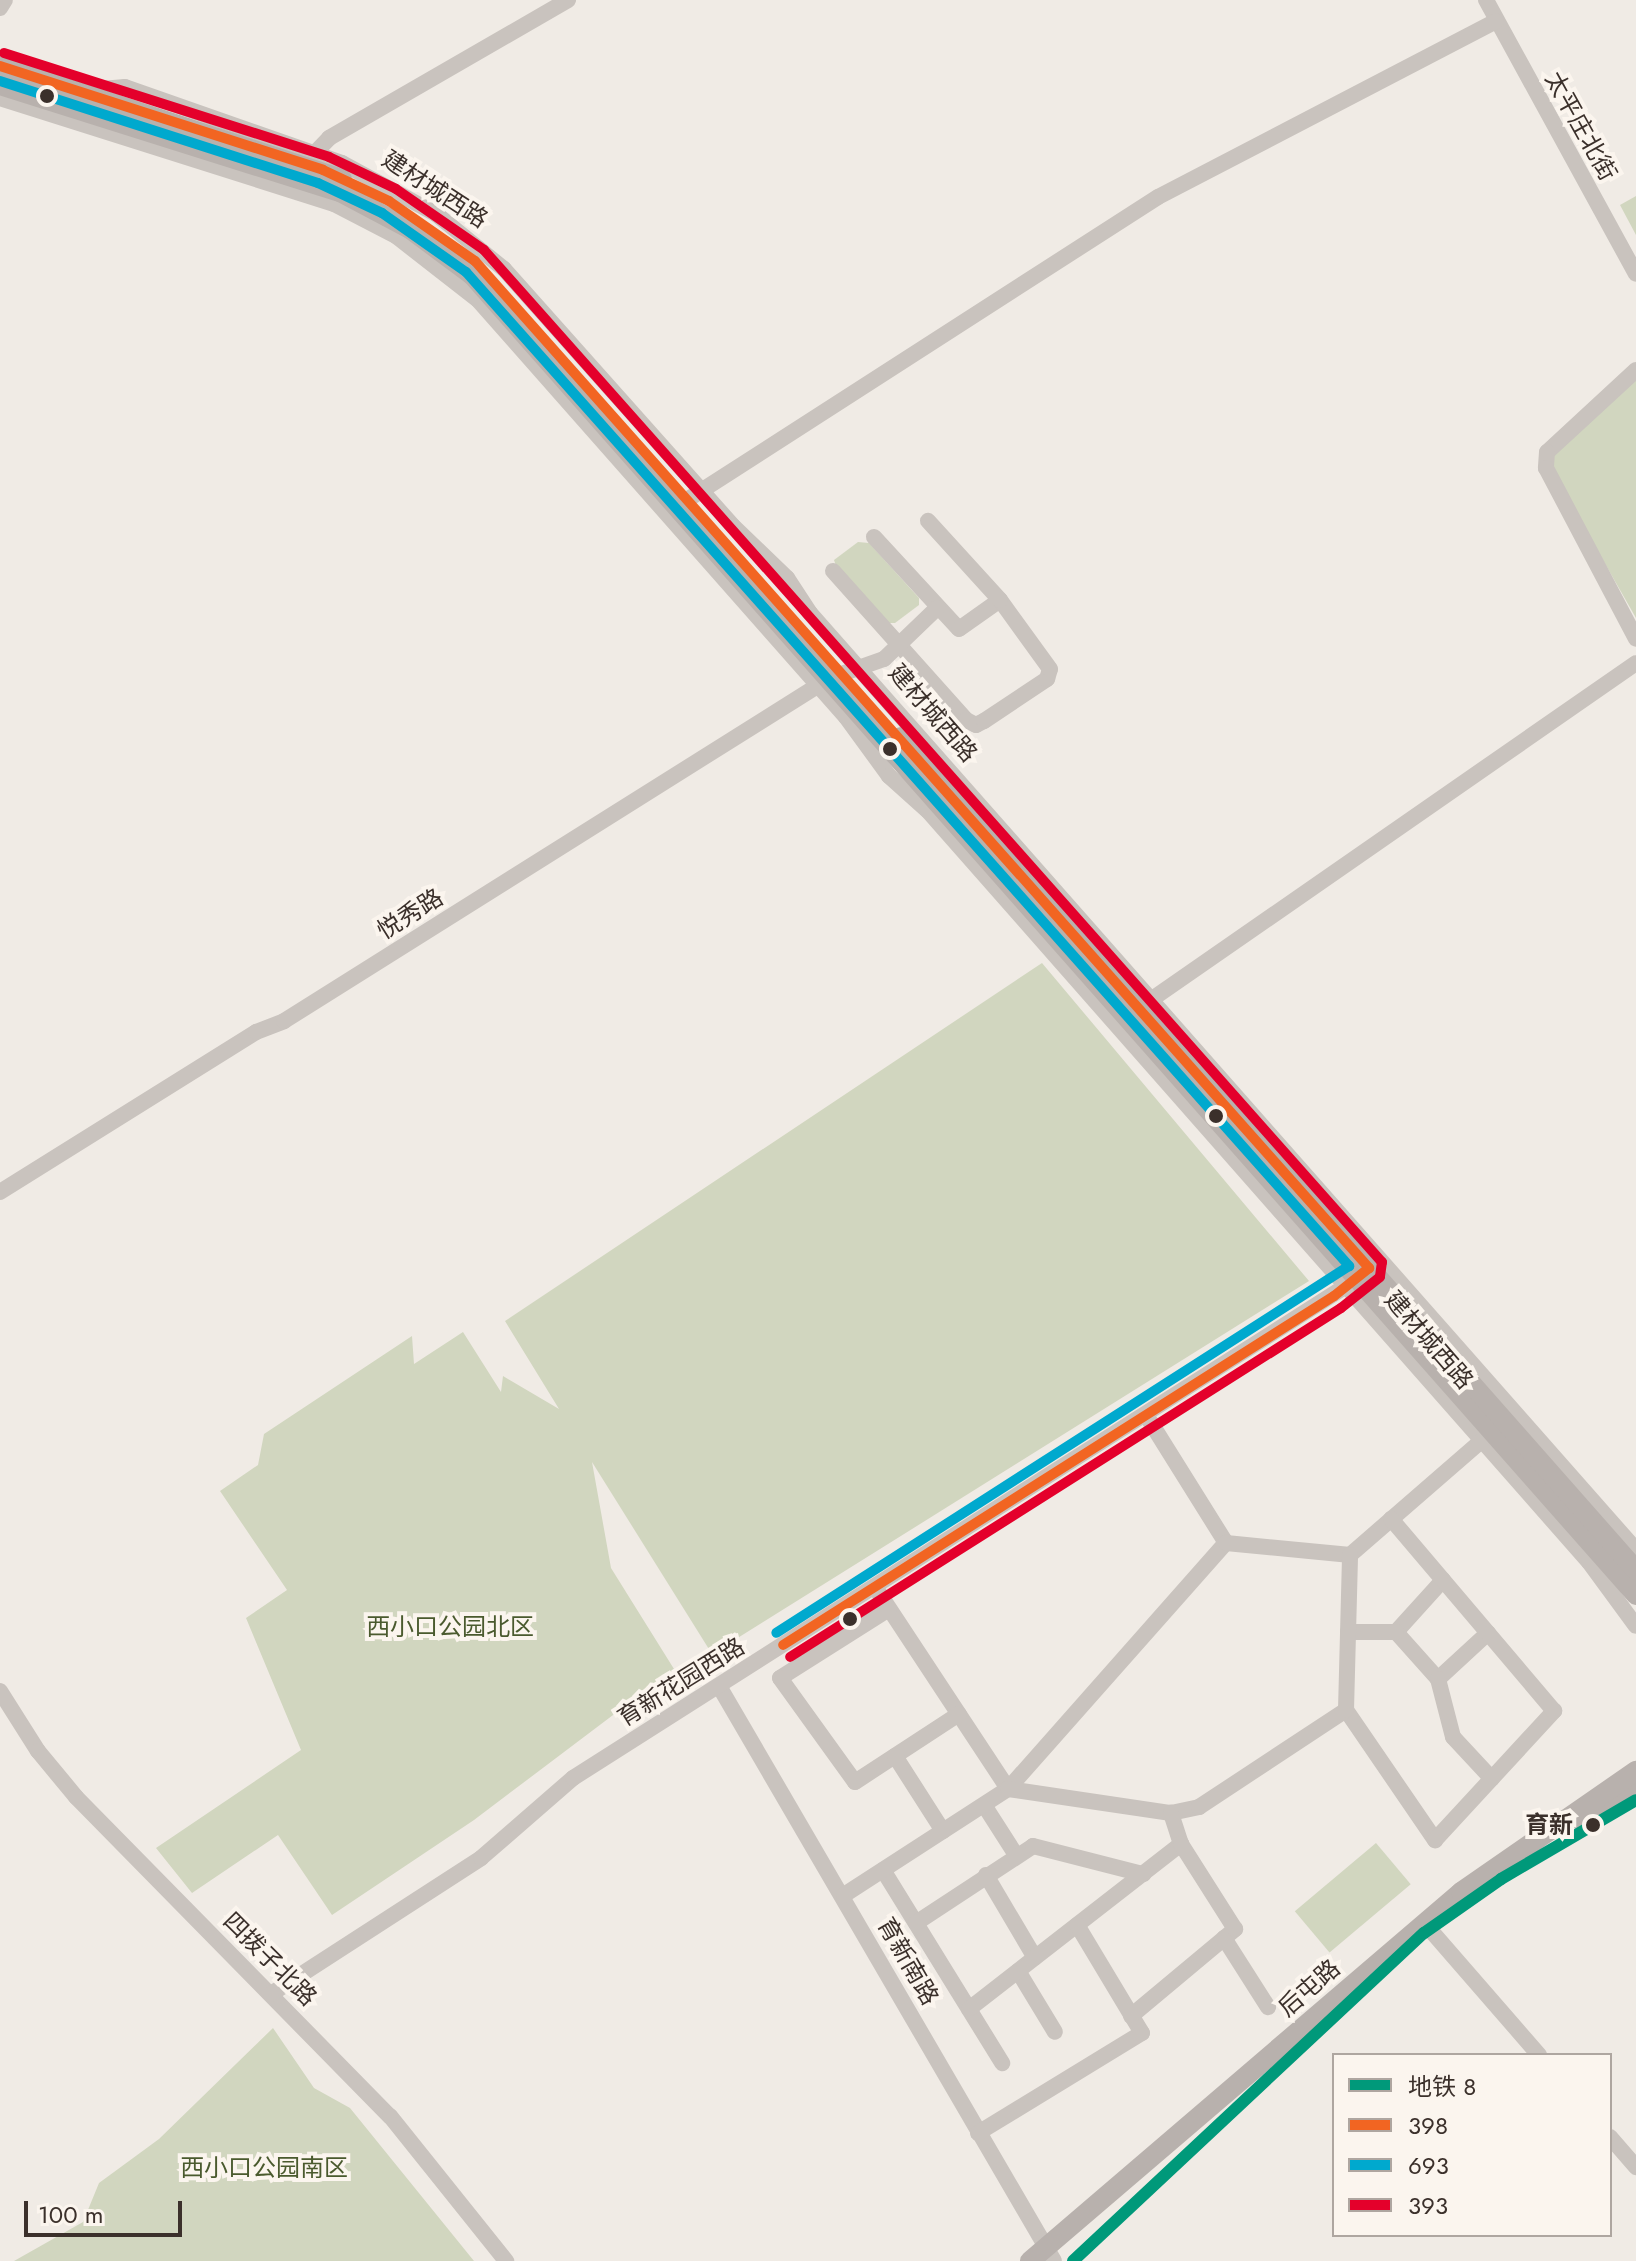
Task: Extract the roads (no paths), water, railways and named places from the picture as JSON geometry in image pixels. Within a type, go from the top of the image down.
[{"type":"main road","name":"建材城西路","points":[[0,66],[308,165],[397,206],[475,261],[696,494],[837,675],[1020,894],[1139,1008]]},
{"type":"main road","name":"建材城西路","points":[[0,85],[308,165],[401,223],[480,283],[1139,1008],[1487,1436],[1636,1595]]},
{"type":"main road","name":"建材城西路","points":[[1358,1277],[1636,1570]]},
{"type":"main road","name":"后屯路","points":[[1046,2258],[1461,1892],[1636,1771]]},
{"type":"main road","name":"后屯路","points":[[1046,2258],[1433,1933],[1523,1863],[1636,1790]]},
{"type":"street","points":[[0,8],[5,0]]},
{"type":"street","points":[[308,165],[335,134],[568,0]]},
{"type":"street","name":"太平庄北街","points":[[1486,0],[1636,274]]},
{"type":"street","points":[[696,494],[1158,197],[1496,21]]},
{"type":"street","name":"建材城西路","points":[[0,98],[299,190],[414,248],[492,315],[837,675],[889,776],[928,811],[1050,949],[1358,1277]]},
{"type":"street","points":[[1636,370],[1547,452],[1546,468],[1636,639]]},
{"type":"street","points":[[833,571],[966,720],[976,725],[1047,679],[1050,669],[1000,600],[928,521]]},
{"type":"street","points":[[874,537],[959,629],[1000,600]]},
{"type":"street","name":"悦秀路","points":[[0,1192],[256,1032],[284,1021],[837,675],[884,659],[937,608]]},
{"type":"street","points":[[1139,1008],[1636,663]]},
{"type":"street","points":[[1020,894],[1050,949]]},
{"type":"street","name":"建材城西路","points":[[1139,1008],[1636,1550]]},
{"type":"street","name":"育新花园西路","points":[[271,1994],[481,1858],[556,1790],[1358,1277]]},
{"type":"street","points":[[1146,1415],[1226,1543]]},
{"type":"street","points":[[1226,1543],[1350,1555],[1487,1436]]},
{"type":"street","name":"建材城西路","points":[[1487,1436],[1589,1562],[1636,1626]]},
{"type":"street","points":[[1350,1555],[1346,1710],[1435,1840],[1554,1711],[1391,1519]]},
{"type":"street","points":[[844,1895],[1008,1789],[1226,1543]]},
{"type":"street","points":[[1348,1632],[1396,1632],[1443,1580]]},
{"type":"street","points":[[875,1587],[1008,1789],[1171,1813],[1199,1807],[1346,1710]]},
{"type":"street","points":[[889,1609],[780,1678],[855,1782],[959,1714]]},
{"type":"street","points":[[1396,1632],[1438,1679],[1453,1737],[1492,1779]]},
{"type":"street","points":[[1438,1679],[1488,1633]]},
{"type":"street","name":"育新南路","points":[[719,1686],[844,1895],[1046,2258]]},
{"type":"street","name":"四拨子北路","points":[[0,1691],[38,1751],[76,1797],[410,2139],[506,2261]]},
{"type":"street","points":[[895,1756],[943,1831]]},
{"type":"street","points":[[984,1805],[1016,1855]]},
{"type":"street","points":[[1131,2016],[1235,1929],[1181,1844],[1171,1813]]},
{"type":"street","points":[[969,2009],[1181,1844]]},
{"type":"street","points":[[916,1923],[1033,1846],[1143,1874]]},
{"type":"street","points":[[883,1870],[1002,2063]]},
{"type":"street","points":[[986,1875],[1035,1958]]},
{"type":"street","points":[[978,2133],[1142,2033],[1077,1925]]},
{"type":"street","points":[[1433,1933],[1537,2053]]},
{"type":"street","points":[[1224,1938],[1268,2007]]},
{"type":"street","points":[[1018,1971],[1055,2032]]},
{"type":"street","points":[[1612,2139],[1636,2167]]},
{"type":"metro line","name":"8","points":[[1073,2261],[1424,1933],[1501,1879],[1636,1800]]},
{"type":"place","name":"育新","points":[[1593,1825]]},
{"type":"park label","name":"西小口公园北区","points":[[450,1627]]},
{"type":"park label","name":"西小口公园南区","points":[[264,2168]]}]
